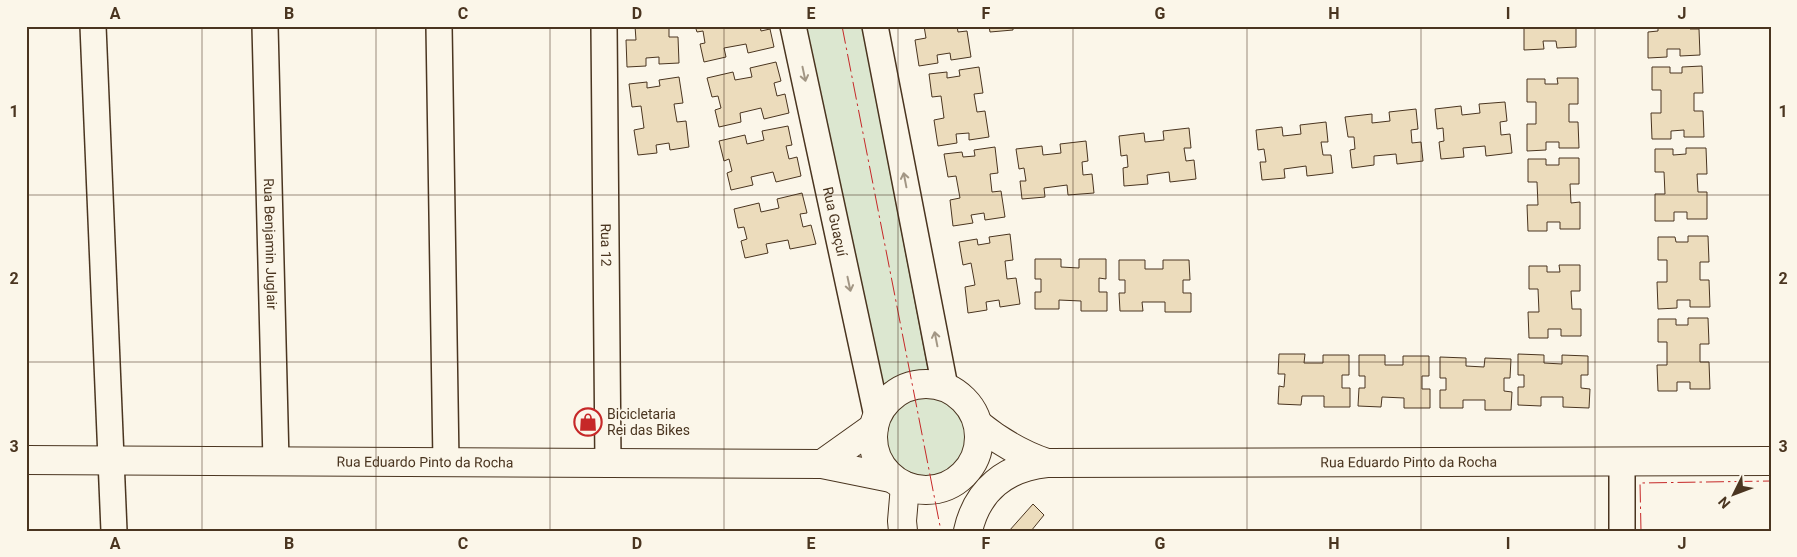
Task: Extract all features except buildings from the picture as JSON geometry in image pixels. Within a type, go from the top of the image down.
[{"type":"main road","points":[[929,384],[945,387],[960,396],[971,408],[978,424],[979,442],[975,460],[958,480],[936,490],[920,490],[898,482],[876,454],[873,440],[876,421],[886,402],[906,388],[929,384]]},
{"type":"main road","points":[[822,464],[876,421]]},
{"type":"main road","name":"Rua Eduardo Pinto da Rocha","points":[[978,424],[999,441],[1037,464]]},
{"type":"main road","name":"Rua Eduardo Pinto da Rocha","points":[[26,460],[822,464],[898,482]]},
{"type":"main road","name":"Rua Eduardo Pinto da Rocha","points":[[958,480],[1037,464],[1771,462]]},
{"type":"main road","name":"Rua Eduardo Pinto da Rocha","points":[[969,525],[979,502],[992,485],[1004,475],[1037,464]]},
{"type":"main road","points":[[958,480],[969,525]]},
{"type":"main road","points":[[898,482],[903,531]]},
{"type":"street","points":[[93,26],[114,531]]},
{"type":"street","name":"Rua Benjamin Juglair","points":[[266,26],[276,461]]},
{"type":"street","points":[[439,26],[446,462]]},
{"type":"street","name":"Rua 12","points":[[604,26],[608,462]]},
{"type":"street","name":"Rua Guaçuí","points":[[793,26],[876,421]]},
{"type":"street","points":[[875,26],[945,387]]},
{"type":"street","points":[[1622,462],[1622,531]]},
{"type":"green space","points":[[804,26],[862,26],[928,369],[880,385]]},
{"type":"green space","points":[[925,391],[942,394],[957,404],[967,419],[970,436],[967,453],[957,468],[942,478],[925,481],[908,478],[893,468],[883,453],[880,436],[883,419],[893,404],[908,394]]},
{"type":"power","points":[[842,26],[941,531]]},
{"type":"power","points":[[1641,531],[1640,483],[1771,481]]},
{"type":"place","name":"Bicicletaria Rei das Bikes","points":[[588,422]]}]
